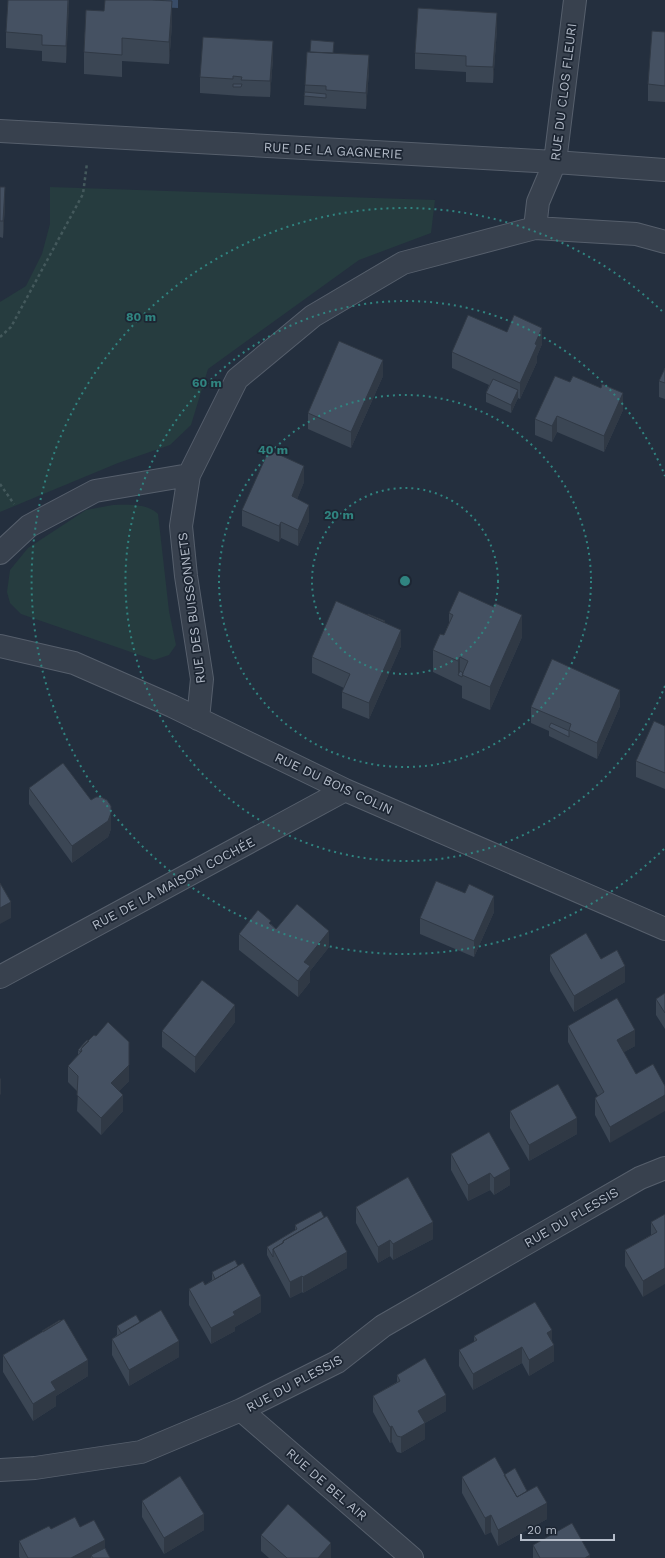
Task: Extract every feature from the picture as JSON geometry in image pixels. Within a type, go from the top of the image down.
[{"type":"street","name":"RUE DU CLOS FLEURI","points":[[535,228],[538,202],[556,162],[574,0]]},
{"type":"street","name":"RUE DE LA GAGNERIE","points":[[0,131],[556,162],[665,170]]},
{"type":"street","name":"RUE DES BUISSONNETS","points":[[198,719],[202,678],[186,576],[181,526],[189,475],[237,379],[313,316],[403,263],[535,228],[636,234],[665,242]]},
{"type":"street","points":[[0,553],[29,526],[95,491],[189,475]]},
{"type":"street","name":"RUE DU BOIS COLIN","points":[[0,646],[74,663],[172,706],[345,790],[665,929]]},
{"type":"street","name":"RUE DE LA MAISON COCHÉE","points":[[0,976],[345,790]]},
{"type":"street","name":"RUE DU PLESSIS","points":[[0,1470],[35,1468],[141,1452],[241,1410],[337,1362],[383,1326],[640,1178],[665,1168]]},
{"type":"street","name":"RUE DE BEL AIR","points":[[241,1410],[412,1558]]},
{"type":"path","points":[[0,337],[11,327],[83,194],[90,136]]},
{"type":"green space","points":[[50,187],[435,200],[431,233],[359,260],[208,369],[191,425],[170,445],[118,463],[0,512],[0,302],[26,286],[42,254],[50,224]]},
{"type":"green space","points":[[113,505],[143,506],[158,514],[169,611],[176,645],[169,655],[154,660],[21,614],[10,603],[7,592],[10,570],[28,548],[86,510]]},
{"type":"water","points":[[157,0],[178,0],[178,8],[156,7]]},
{"type":"building","points":[[8,0],[68,0],[66,46],[42,45],[42,35],[6,32]]},
{"type":"building","points":[[105,0],[172,1],[169,42],[122,38],[122,55],[84,52],[86,10],[104,11]]},
{"type":"building","points":[[418,8],[497,13],[493,67],[466,66],[466,56],[415,53]]},
{"type":"building","points":[[652,31],[665,32],[665,86],[648,84]]},
{"type":"building","points":[[203,37],[273,41],[270,81],[241,80],[242,77],[233,76],[233,79],[200,77]]},
{"type":"building","points":[[311,40],[334,42],[333,53],[310,52]]},
{"type":"building","points":[[307,52],[369,55],[366,93],[326,90],[326,86],[305,85]]},
{"type":"building","points":[[233,84],[242,84],[241,87],[233,87]]},
{"type":"building","points":[[305,92],[326,94],[326,98],[304,96]]},
{"type":"building","points":[[0,187],[5,187],[3,221],[0,221]]},
{"type":"building","points":[[468,315],[507,332],[514,315],[542,328],[535,344],[537,345],[520,383],[452,352]]},
{"type":"building","points":[[339,341],[383,360],[351,432],[308,413]]},
{"type":"building","points":[[665,368],[665,383],[659,381]]},
{"type":"building","points":[[555,376],[570,382],[573,376],[601,388],[602,384],[623,393],[604,436],[557,416],[552,426],[535,419]]},
{"type":"building","points":[[493,379],[518,390],[511,405],[486,393]]},
{"type":"building","points":[[269,450],[304,466],[292,496],[309,505],[298,530],[281,522],[279,526],[242,510]]},
{"type":"building","points":[[459,591],[494,607],[495,603],[522,615],[490,687],[462,675],[468,661],[460,657],[458,661],[433,650],[440,634],[444,635],[453,615],[449,613]]},
{"type":"building","points":[[336,601],[401,630],[369,703],[342,692],[350,674],[312,657]]},
{"type":"building","points":[[368,614],[385,621],[384,622]]},
{"type":"building","points":[[552,659],[620,690],[597,743],[569,730],[571,724],[531,707]]},
{"type":"building","points":[[460,671],[463,673],[462,677],[458,675]]},
{"type":"building","points":[[654,721],[665,726],[665,773],[636,761]]},
{"type":"building","points":[[551,723],[569,731],[569,737],[549,727]]},
{"type":"building","points":[[63,763],[91,800],[96,797],[101,797],[107,800],[111,806],[111,813],[108,821],[72,846],[29,788]]},
{"type":"building","points":[[436,881],[465,893],[469,884],[494,896],[474,941],[420,918]]},
{"type":"building","points":[[0,883],[11,902],[0,908]]},
{"type":"building","points":[[297,904],[329,931],[304,962],[310,966],[298,981],[239,934],[258,910],[271,921],[269,923],[276,929]]},
{"type":"building","points":[[586,933],[601,959],[617,950],[625,966],[574,996],[550,955]]},
{"type":"building","points":[[202,980],[235,1005],[195,1057],[162,1031]]},
{"type":"building","points":[[665,993],[665,1013],[656,999]]},
{"type":"building","points":[[617,998],[635,1030],[617,1040],[636,1074],[653,1064],[665,1086],[665,1095],[610,1127],[595,1098],[604,1092],[568,1026]]},
{"type":"building","points":[[108,1022],[129,1042],[129,1065],[111,1083],[123,1095],[101,1118],[77,1095],[78,1076],[68,1066],[82,1051],[81,1049],[83,1046],[94,1035],[96,1036]]},
{"type":"building","points":[[87,1040],[89,1041],[81,1049],[81,1052],[78,1050]]},
{"type":"building","points":[[558,1084],[577,1118],[529,1145],[510,1111]]},
{"type":"building","points":[[489,1132],[510,1169],[494,1178],[490,1173],[468,1185],[451,1154]]},
{"type":"building","points":[[408,1177],[433,1222],[393,1244],[390,1240],[378,1247],[356,1207]]},
{"type":"building","points":[[321,1211],[324,1217],[283,1241],[283,1243],[273,1249],[273,1257],[267,1247],[297,1229],[295,1225]]},
{"type":"building","points":[[665,1214],[665,1268],[643,1281],[625,1250],[657,1232],[651,1222]]},
{"type":"building","points":[[327,1216],[347,1252],[303,1277],[302,1276],[290,1282],[273,1249],[284,1242],[283,1241]]},
{"type":"building","points":[[235,1260],[238,1266],[215,1279],[212,1272]]},
{"type":"building","points":[[243,1263],[261,1296],[233,1312],[235,1315],[211,1328],[189,1289],[203,1281],[205,1285]]},
{"type":"building","points":[[535,1302],[552,1330],[547,1333],[554,1345],[529,1360],[522,1347],[473,1374],[459,1350],[477,1340],[474,1336]]},
{"type":"building","points":[[161,1310],[179,1341],[129,1370],[112,1339]]},
{"type":"building","points":[[136,1315],[140,1322],[121,1333],[117,1326]]},
{"type":"building","points":[[64,1319],[88,1360],[51,1382],[56,1390],[33,1404],[3,1355]]},
{"type":"building","points":[[60,1320],[61,1321],[43,1332],[42,1331]]},
{"type":"building","points":[[425,1358],[446,1395],[418,1411],[425,1423],[401,1437],[397,1436],[392,1426],[390,1427],[373,1396],[400,1381],[397,1375]]},
{"type":"building","points":[[495,1457],[517,1497],[537,1486],[547,1503],[498,1530],[491,1515],[485,1518],[462,1477]]},
{"type":"building","points":[[515,1468],[527,1491],[517,1497],[504,1475]]},
{"type":"building","points":[[180,1476],[204,1514],[164,1538],[142,1501]]},
{"type":"building","points":[[288,1504],[331,1543],[318,1558],[287,1558],[261,1535]]},
{"type":"building","points":[[75,1517],[80,1527],[94,1520],[105,1540],[71,1558],[28,1558],[19,1541],[49,1526],[51,1529]]},
{"type":"building","points":[[572,1523],[590,1555],[585,1558],[540,1558],[533,1545]]},
{"type":"building","points":[[105,1548],[110,1558],[93,1558],[91,1555]]}]
